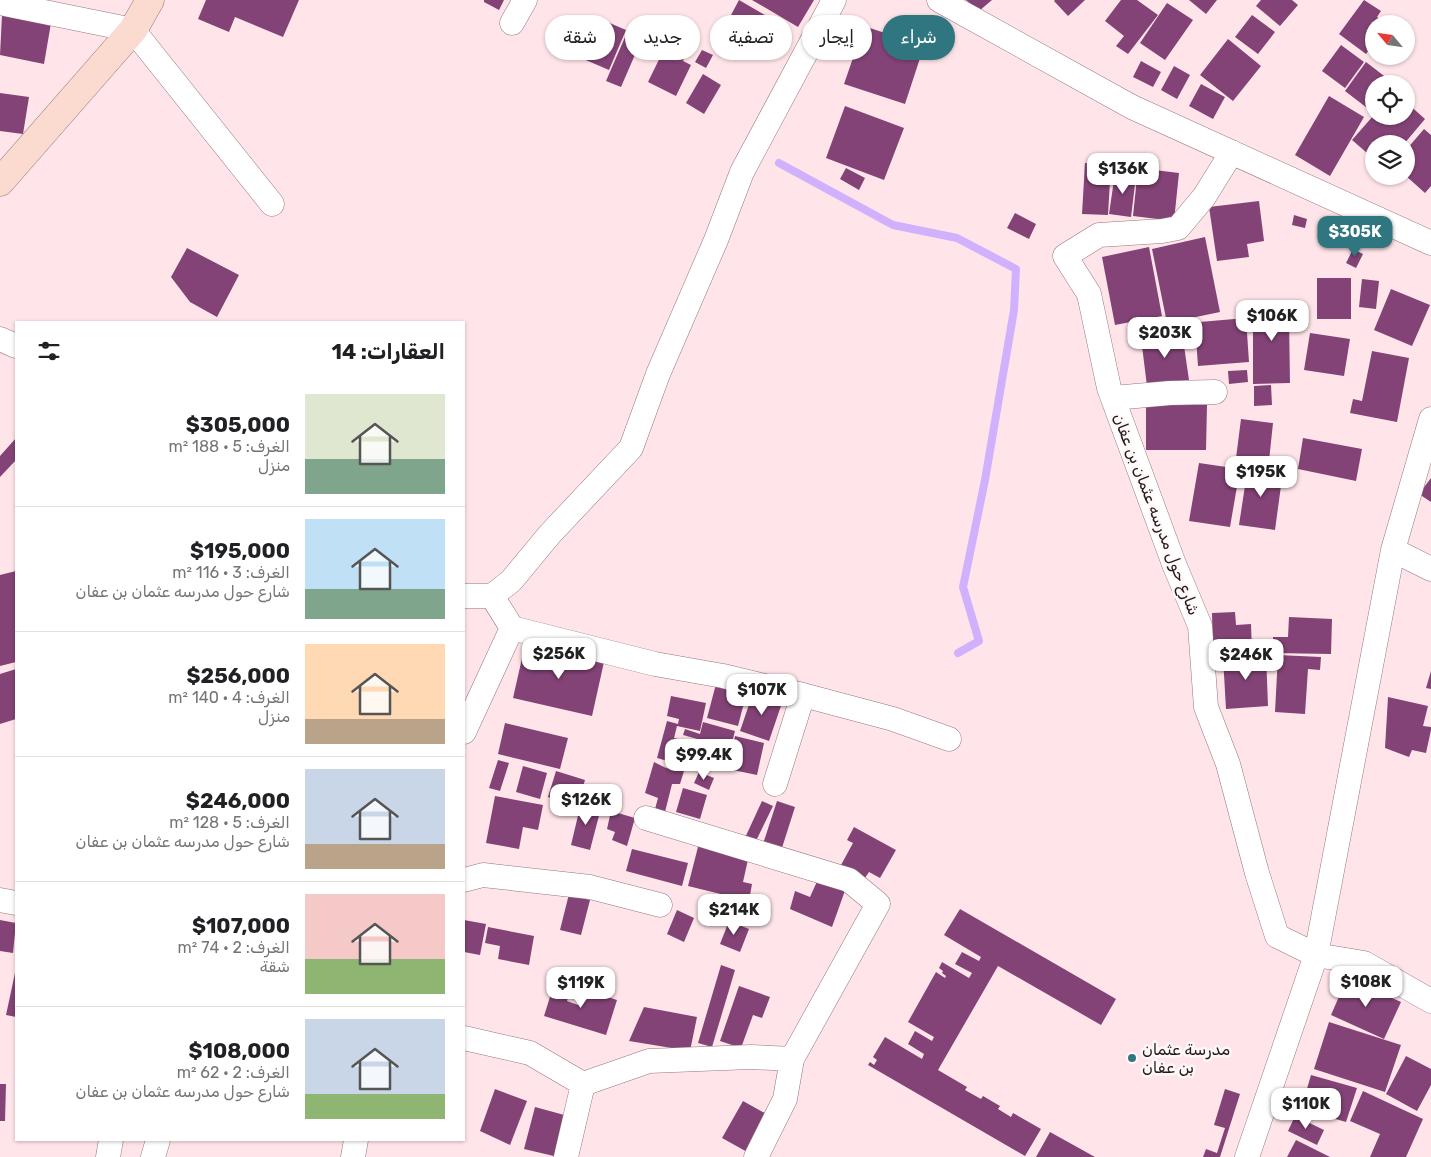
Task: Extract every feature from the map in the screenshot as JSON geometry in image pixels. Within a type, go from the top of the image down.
[{"type":"street","points":[[0,182],[133,30],[150,0]]},
{"type":"street","points":[[512,23],[525,0]]},
{"type":"street","points":[[465,596],[492,596],[510,581],[550,534],[631,448],[658,374],[716,240],[742,172],[834,0]]},
{"type":"street","points":[[939,0],[1132,107],[1431,243]]},
{"type":"street","points":[[0,3],[133,30],[272,204]]},
{"type":"street","name":"شارع حول مدرسه عثمان بن عفان","points":[[1232,152],[1204,197],[1178,228],[1099,236],[1065,256],[1089,294],[1113,398],[1174,564],[1200,626],[1206,707],[1228,764],[1257,873],[1277,936],[1316,955],[1364,963],[1431,1001]]},
{"type":"street","points":[[0,339],[15,346]]},
{"type":"street","points":[[1113,398],[1170,393],[1215,392]]},
{"type":"street","points":[[1247,1157],[1316,955],[1393,550],[1431,419]]},
{"type":"street","points":[[1393,550],[1431,569]]},
{"type":"street","points":[[492,596],[512,628],[655,664],[723,676],[803,694],[893,719],[949,739]]},
{"type":"street","points":[[465,730],[512,628]]},
{"type":"street","points":[[775,784],[803,694]]},
{"type":"street","points":[[646,818],[849,880],[878,904],[792,1059],[785,1099],[756,1157]]},
{"type":"street","points":[[465,880],[483,875],[590,887],[660,905]]},
{"type":"street","points":[[0,900],[15,903]]},
{"type":"street","points":[[465,1038],[530,1053],[583,1084],[650,1061],[751,1057],[792,1059]]},
{"type":"street","points":[[566,1157],[583,1084]]},
{"type":"street","points":[[108,1157],[111,1141]]},
{"type":"street","points":[[153,1157],[158,1141]]},
{"type":"street","points":[[353,1157],[356,1141]]},
{"type":"building","points":[[206,0],[299,0],[283,37],[235,17],[229,32],[198,19]]},
{"type":"building","points":[[484,0],[504,0],[499,10],[484,2]]},
{"type":"building","points":[[739,0],[765,15],[731,15]]},
{"type":"building","points":[[752,0],[814,0],[805,15],[802,15],[802,20],[798,27],[792,23],[792,15],[778,15]]},
{"type":"building","points":[[966,0],[992,0],[979,11]]},
{"type":"building","points":[[1055,0],[1085,0],[1068,16]]},
{"type":"building","points":[[1121,0],[1137,0],[1158,15],[1128,54],[1116,46],[1124,36],[1105,21]]},
{"type":"building","points":[[1189,0],[1217,0],[1206,14]]},
{"type":"building","points":[[1261,0],[1292,0],[1298,5],[1280,26],[1256,6]]},
{"type":"building","points":[[1364,0],[1381,11],[1378,15],[1365,15],[1365,53],[1339,34]]},
{"type":"building","points":[[1167,3],[1193,20],[1165,60],[1140,43]]},
{"type":"building","points":[[2,15],[51,23],[44,64],[0,55]]},
{"type":"building","points":[[1252,15],[1275,32],[1258,54],[1235,37]]},
{"type":"building","points":[[615,25],[625,30],[615,56]]},
{"type":"building","points":[[872,29],[882,32],[882,60],[919,60],[905,104],[844,84],[852,60],[872,60]]},
{"type":"building","points":[[625,37],[625,60],[633,60],[621,87],[606,81]]},
{"type":"building","points":[[1228,39],[1261,66],[1233,101],[1200,75]]},
{"type":"building","points":[[1341,45],[1364,62],[1345,88],[1322,71]]},
{"type":"building","points":[[702,50],[710,54],[710,60],[706,68],[695,62],[700,60]]},
{"type":"building","points":[[586,60],[613,60],[609,70]]},
{"type":"building","points":[[659,60],[684,60],[691,65],[676,96],[648,82]]},
{"type":"building","points":[[1141,61],[1161,72],[1153,87],[1133,77]]},
{"type":"building","points":[[1365,63],[1383,75],[1365,75],[1365,106],[1345,91]]},
{"type":"building","points":[[1174,66],[1190,75],[1177,99],[1161,90]]},
{"type":"building","points":[[703,74],[721,85],[704,114],[686,103]]},
{"type":"building","points":[[1201,84],[1225,97],[1213,119],[1189,106]]},
{"type":"building","points":[[0,93],[29,97],[23,134],[0,131]]},
{"type":"building","points":[[1329,96],[1364,117],[1330,176],[1295,155]]},
{"type":"building","points":[[845,106],[904,128],[884,180],[826,158]]},
{"type":"building","points":[[1415,110],[1425,119],[1412,135],[1365,135],[1365,151],[1352,140],[1365,125],[1415,125]]},
{"type":"building","points":[[1424,129],[1431,135],[1431,186],[1425,193],[1415,184],[1415,140]]},
{"type":"building","points":[[1085,163],[1111,164],[1108,215],[1082,214]]},
{"type":"building","points":[[846,168],[865,178],[859,190],[840,179]]},
{"type":"building","points":[[1138,168],[1179,173],[1174,221],[1133,216]]},
{"type":"building","points":[[1115,173],[1136,176],[1131,217],[1109,214]]},
{"type":"building","points":[[1259,201],[1264,241],[1247,244],[1249,257],[1217,261],[1209,207]]},
{"type":"building","points":[[1015,213],[1036,224],[1029,239],[1007,228]]},
{"type":"building","points":[[1294,215],[1307,219],[1305,228],[1292,225]]},
{"type":"building","points":[[1348,233],[1357,239],[1351,249],[1341,244]]},
{"type":"building","points":[[1205,237],[1220,312],[1167,323],[1152,249]]},
{"type":"building","points":[[1149,247],[1162,316],[1115,325],[1102,257]]},
{"type":"building","points":[[187,248],[239,275],[217,317],[190,302],[171,277]]},
{"type":"building","points":[[1353,249],[1363,254],[1356,268],[1346,263]]},
{"type":"building","points":[[1317,278],[1351,278],[1351,319],[1317,319]]},
{"type":"building","points":[[1362,279],[1379,281],[1376,309],[1359,307]]},
{"type":"building","points":[[1391,289],[1430,305],[1412,346],[1374,330]]},
{"type":"building","points":[[1295,302],[1295,317],[1289,317],[1290,383],[1253,384],[1253,303]]},
{"type":"building","points":[[1246,318],[1249,362],[1198,366],[1196,338],[1189,338],[1188,323]]},
{"type":"building","points":[[1182,332],[1189,380],[1147,386],[1141,338]]},
{"type":"building","points":[[1310,333],[1350,339],[1344,376],[1304,370]]},
{"type":"building","points":[[1372,351],[1409,358],[1397,422],[1350,413],[1353,399],[1362,401]]},
{"type":"building","points":[[1247,370],[1248,382],[1229,384],[1228,371]]},
{"type":"building","points":[[1271,385],[1272,405],[1254,406],[1254,386]]},
{"type":"building","points":[[1146,405],[1207,405],[1206,450],[1146,450]]},
{"type":"building","points":[[1241,419],[1273,423],[1269,461],[1236,458]]},
{"type":"building","points":[[1303,438],[1362,449],[1356,481],[1298,469]]},
{"type":"building","points":[[15,439],[15,461],[0,477],[0,456]]},
{"type":"building","points":[[1199,463],[1240,469],[1230,527],[1189,521]]},
{"type":"building","points":[[1248,466],[1283,471],[1275,530],[1239,525]]},
{"type":"building","points":[[1431,478],[1431,502],[1419,494]]},
{"type":"building","points":[[15,571],[15,662],[0,666],[0,575]]},
{"type":"building","points":[[1235,612],[1236,625],[1251,624],[1252,653],[1213,655],[1212,613]]},
{"type":"building","points":[[1289,617],[1332,619],[1331,654],[1273,653],[1273,637],[1288,637]]},
{"type":"building","points":[[525,645],[604,662],[592,716],[513,698]]},
{"type":"building","points":[[1266,654],[1268,706],[1226,709],[1223,657]]},
{"type":"building","points":[[1278,655],[1321,657],[1320,670],[1308,669],[1305,714],[1275,712]]},
{"type":"building","points":[[15,669],[15,719],[0,724],[0,674]]},
{"type":"building","points":[[1431,671],[1431,689],[1426,688]]},
{"type":"building","points":[[716,684],[747,691],[738,726],[707,718]]},
{"type":"building","points":[[754,690],[783,700],[769,741],[740,731]]},
{"type":"building","points":[[671,696],[706,703],[700,731],[677,726],[674,738],[700,745],[701,740],[683,735],[685,729],[700,734],[703,722],[735,731],[727,762],[697,754],[692,768],[657,758],[667,721],[678,724],[679,719],[667,716]]},
{"type":"building","points":[[1388,697],[1428,706],[1423,726],[1431,727],[1426,753],[1412,750],[1409,757],[1385,748]]},
{"type":"building","points":[[505,723],[568,738],[560,769],[498,754]]},
{"type":"building","points":[[735,736],[764,743],[757,775],[728,769]]},
{"type":"building","points":[[498,760],[509,763],[500,791],[489,788]]},
{"type":"building","points":[[654,762],[666,768],[684,771],[680,784],[672,784],[665,812],[655,809],[658,798],[645,793]]},
{"type":"building","points":[[523,766],[547,773],[540,799],[516,792]]},
{"type":"building","points":[[556,771],[585,780],[577,806],[548,797]]},
{"type":"building","points":[[699,772],[714,778],[709,790],[694,783]]},
{"type":"building","points":[[683,788],[707,795],[700,819],[676,812]]},
{"type":"building","points":[[495,796],[543,805],[538,830],[523,827],[519,849],[486,843]]},
{"type":"building","points":[[762,801],[773,806],[754,845],[744,840]]},
{"type":"building","points":[[777,801],[795,807],[781,851],[763,844]]},
{"type":"building","points":[[581,803],[601,808],[590,850],[571,845]]},
{"type":"building","points":[[611,811],[635,818],[627,846],[612,840],[615,832],[607,829]]},
{"type":"building","points":[[854,827],[896,850],[880,878],[869,872],[865,878],[841,865],[853,843],[847,840]]},
{"type":"building","points":[[699,843],[749,855],[743,882],[752,884],[749,901],[688,886]]},
{"type":"building","points":[[632,849],[688,863],[682,886],[626,871]]},
{"type":"building","points":[[819,877],[847,885],[832,927],[790,909],[795,891],[810,897]]},
{"type":"building","points":[[569,894],[590,900],[581,935],[560,930]]},
{"type":"building","points":[[960,909],[1116,999],[1101,1025],[998,966],[938,1070],[967,1087],[965,1090],[981,1099],[983,1096],[1000,1106],[998,1109],[1011,1117],[1013,1113],[1041,1129],[1025,1156],[868,1065],[870,1062],[874,1065],[877,1060],[873,1057],[885,1037],[922,1059],[924,1054],[908,1044],[915,1031],[932,1041],[934,1037],[908,1022],[936,972],[945,978],[946,976],[942,973],[943,971],[939,968],[942,962],[969,978],[972,973],[955,964],[962,952],[979,961],[981,957],[944,935]]},
{"type":"building","points":[[677,910],[694,918],[684,942],[667,934]]},
{"type":"building","points":[[0,920],[15,923],[13,953],[0,951]]},
{"type":"building","points":[[465,920],[486,924],[480,955],[465,952]]},
{"type":"building","points":[[729,921],[749,929],[740,952],[720,944]]},
{"type":"building","points":[[488,927],[534,936],[529,965],[498,959],[500,946],[485,943]]},
{"type":"building","points":[[721,965],[735,970],[712,1047],[698,1043]]},
{"type":"building","points":[[15,973],[15,1017],[6,1015]]},
{"type":"building","points":[[1347,978],[1401,1002],[1384,1039],[1331,1015]]},
{"type":"building","points":[[555,981],[571,986],[567,1001],[578,1005],[583,989],[617,1000],[606,1035],[544,1016]]},
{"type":"building","points":[[739,986],[770,997],[762,1018],[753,1015],[741,1048],[720,1041]]},
{"type":"building","points":[[644,1007],[697,1017],[690,1051],[629,1041]]},
{"type":"building","points":[[1329,1022],[1401,1045],[1385,1092],[1314,1069]]},
{"type":"building","points":[[1406,1056],[1431,1069],[1431,1085],[1417,1111],[1386,1094]]},
{"type":"building","points":[[1311,1075],[1357,1088],[1346,1122],[1301,1109]]},
{"type":"building","points":[[0,1084],[6,1084],[5,1121],[0,1121]]},
{"type":"building","points":[[495,1089],[527,1101],[510,1145],[480,1131]]},
{"type":"building","points":[[1225,1089],[1240,1094],[1220,1157],[1203,1157],[1206,1149],[1217,1153],[1225,1128],[1214,1125]]},
{"type":"building","points":[[1363,1091],[1423,1119],[1406,1157],[1370,1157],[1380,1134],[1350,1121]]},
{"type":"building","points":[[743,1101],[770,1116],[749,1153],[722,1138]]},
{"type":"building","points":[[535,1107],[568,1116],[558,1157],[524,1149]]},
{"type":"building","points":[[1295,1116],[1324,1130],[1317,1145],[1288,1131]]},
{"type":"building","points":[[1050,1132],[1095,1157],[1036,1157]]},
{"type":"building","points":[[1296,1140],[1330,1157],[1287,1157]]},
{"type":"waterway","points":[[779,163],[893,225],[957,238],[1016,269],[1014,310],[985,480],[963,587],[979,641],[958,653]]},
{"type":"place","name":"مدرسة عثمان بن عفان","points":[[1132,1058]]}]
